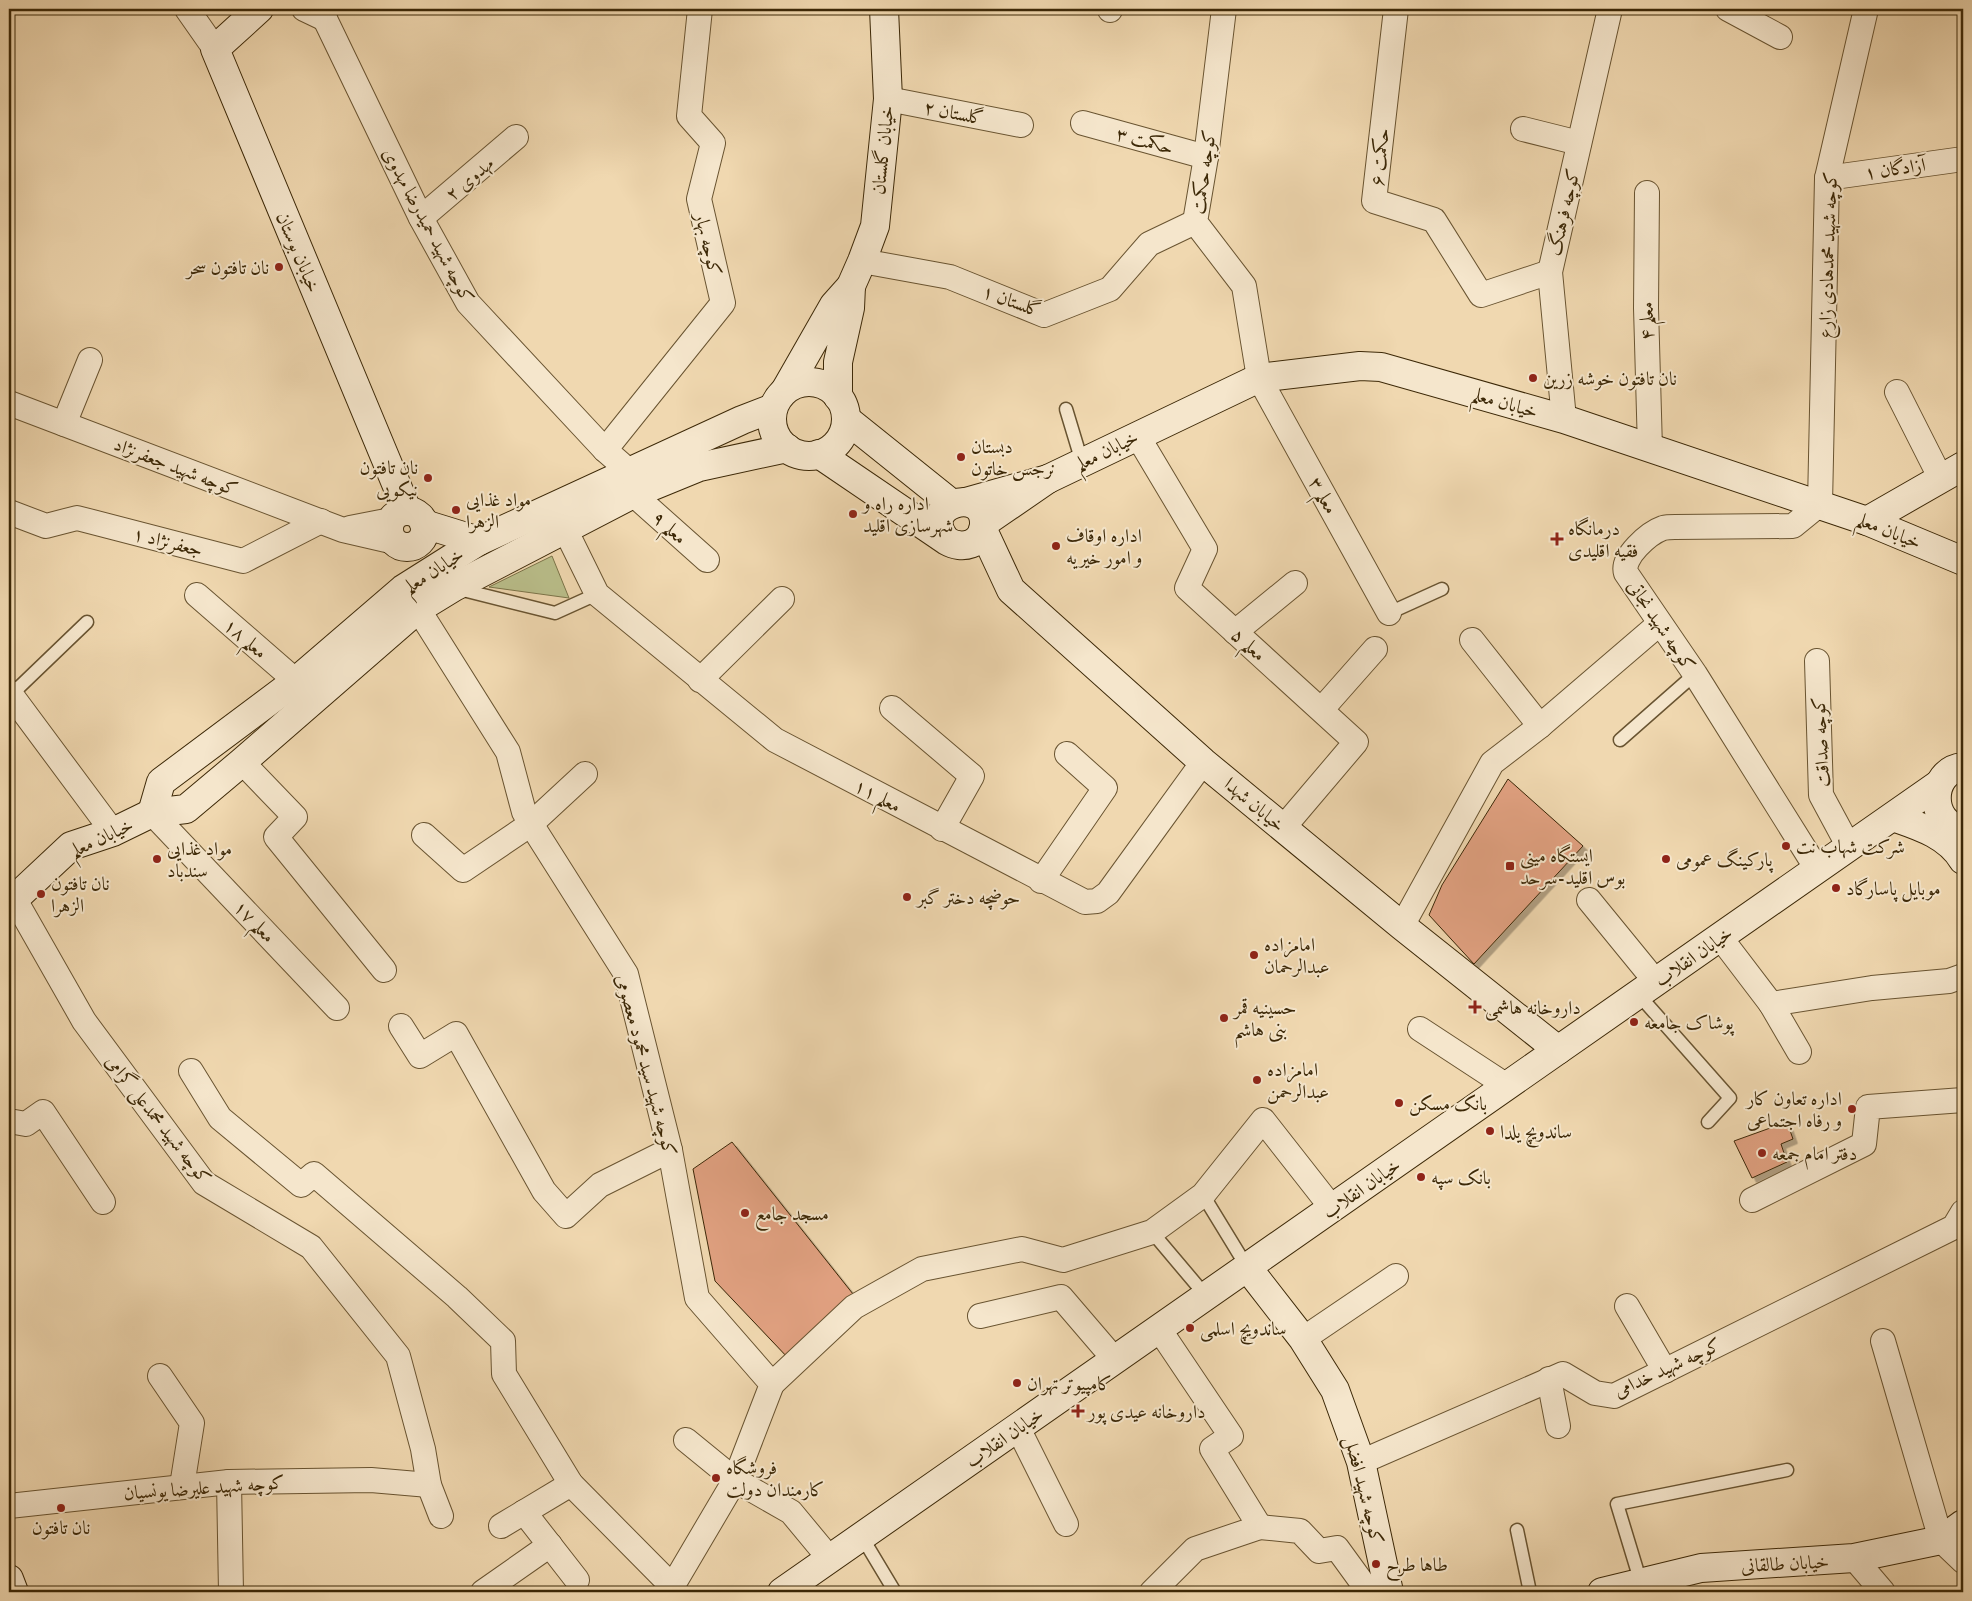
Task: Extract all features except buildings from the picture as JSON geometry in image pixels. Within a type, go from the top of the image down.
[{"type":"main road","points":[[215,48],[259,9]]},
{"type":"main road","name":"خیابان گلستان","points":[[851,286],[875,226],[888,99],[884,9]]},
{"type":"main road","name":"خیابان بوستان","points":[[215,48],[404,524],[411,599]]},
{"type":"main road","points":[[851,286],[850,308],[838,362],[844,428],[835,444],[819,454],[802,455],[786,448],[779,440],[774,430],[772,419],[780,399],[834,305],[851,286]]},
{"type":"main road","name":"خیابان معلم","points":[[984,526],[1048,479],[1259,378],[1360,366],[1381,367],[1564,419],[1867,520],[1963,561]]},
{"type":"main road","points":[[780,399],[797,384],[808,382],[820,383],[830,388],[842,408],[959,503],[978,510],[984,526],[980,537],[968,546],[961,547],[947,541],[819,454]]},
{"type":"main road","name":"خیابان معلم","points":[[152,813],[161,782],[296,681],[356,631],[411,599],[454,588],[565,529],[631,483],[780,399]]},
{"type":"main road","name":"خیابان معلم","points":[[11,899],[71,846],[113,832],[152,813],[186,809],[242,762],[411,599],[479,541],[631,483],[786,448]]},
{"type":"main road","points":[[1867,520],[1952,472]]},
{"type":"main road","name":"خیابان معلم","points":[[959,503],[1048,479]]},
{"type":"main road","points":[[947,541],[942,536],[939,521],[946,508],[959,503]]},
{"type":"main road","points":[[404,524],[479,541]]},
{"type":"main road","name":"خیابان شهدا","points":[[984,526],[1011,590],[1203,762],[1402,926],[1558,1050]]},
{"type":"main road","points":[[1954,768],[1936,793],[1939,811],[1951,825],[1963,829]]},
{"type":"main road","name":"خیابان انقلاب","points":[[782,1592],[1893,817],[1954,768]]},
{"type":"main road","points":[[1893,817],[1925,828],[1954,848],[1963,860]]},
{"type":"main road","name":"کوچه شهید افضل","points":[[1247,1267],[1303,1339],[1335,1390],[1361,1462],[1379,1591]]},
{"type":"main road","name":"خیابان طالقانی","points":[[1602,1592],[1701,1568],[1854,1558],[1941,1540],[1963,1524]]},
{"type":"main road","points":[[9,1579],[14,1592]]},
{"type":"street","points":[[187,9],[215,48]]},
{"type":"street","name":"کوچه بهار","points":[[605,450],[723,303],[698,199],[713,143],[689,116],[700,9]]},
{"type":"street","name":"کوچه حکمت","points":[[1224,9],[1206,157],[1194,222],[1244,286],[1259,378]]},
{"type":"street","name":"حکمت ۶","points":[[1396,9],[1374,202],[1434,220],[1481,295],[1550,272]]},
{"type":"street","name":"کوچه فرهنگ","points":[[1564,419],[1550,272],[1610,9]]},
{"type":"street","points":[[1728,9],[1780,37]]},
{"type":"street","name":"کوچه شهید محمدهادی زارع","points":[[1820,504],[1827,178],[1866,9]]},
{"type":"street","name":"کوچه شهید حمیدرضا مهدوی","points":[[321,12],[421,218],[468,303],[605,450],[631,483]]},
{"type":"street","name":"گلستان ۲","points":[[888,99],[1021,125]]},
{"type":"street","name":"حکمت ۳","points":[[1083,123],[1206,157]]},
{"type":"street","points":[[1523,129],[1579,143]]},
{"type":"street","name":"مهدوی ۲","points":[[421,218],[516,137]]},
{"type":"street","name":"آزادگان ۱","points":[[1827,178],[1963,159]]},
{"type":"street","name":"معلم ۴","points":[[1647,193],[1646,308],[1650,449]]},
{"type":"street","name":"گلستان ۱","points":[[862,261],[950,277],[1044,315],[1110,289],[1149,244],[1194,222]]},
{"type":"street","points":[[64,424],[90,360]]},
{"type":"street","name":"معلم ۳","points":[[1259,378],[1388,613]]},
{"type":"street","points":[[1897,392],[1952,472]]},
{"type":"street","name":"کوچه شهید جعفرنژاد","points":[[9,403],[343,530],[404,524]]},
{"type":"street","name":"معلم ۵","points":[[1137,435],[1205,549],[1187,588],[1356,742],[1283,828]]},
{"type":"street","name":"معلم ۹","points":[[631,483],[707,560]]},
{"type":"street","name":"کوچه شهید نجاتی","points":[[1817,869],[1695,674],[1659,624],[1625,570],[1629,557],[1647,538],[1663,528],[1675,526],[1793,526],[1820,504]]},
{"type":"street","name":"جعفرنژاد ۱","points":[[9,512],[46,526],[77,518],[243,561],[321,521]]},
{"type":"street","name":"معلم ۱۱","points":[[565,529],[597,594],[775,740],[1041,881],[1085,902],[1097,900],[1108,893],[1203,762]]},
{"type":"street","points":[[1235,632],[1295,583]]},
{"type":"street","name":"معلم ۱۸","points":[[197,595],[296,681]]},
{"type":"street","name":"کوچه شهید سید محمود معصومی","points":[[411,599],[508,752],[524,812],[626,974],[670,1150],[697,1298],[772,1384]]},
{"type":"street","points":[[700,680],[782,600]]},
{"type":"street","points":[[1402,926],[1492,763],[1540,726],[1659,624]]},
{"type":"street","points":[[1472,640],[1540,726]]},
{"type":"street","points":[[1322,709],[1375,649]]},
{"type":"street","name":"کوچه صداقت","points":[[1817,661],[1821,795],[1849,847]]},
{"type":"street","points":[[10,694],[113,832]]},
{"type":"street","points":[[892,708],[972,776],[942,829]]},
{"type":"street","points":[[1041,881],[1105,788],[1067,754]]},
{"type":"street","points":[[242,762],[295,817],[276,837],[384,970]]},
{"type":"street","points":[[424,835],[463,870],[531,824],[585,774]]},
{"type":"street","name":"معلم ۱۷","points":[[152,813],[337,1008]]},
{"type":"street","name":"کوچه شهید محمدعلی گرامی","points":[[11,899],[84,1021],[204,1183],[311,1247],[398,1356],[423,1449],[429,1485],[441,1516]]},
{"type":"street","points":[[1589,900],[1647,988]]},
{"type":"street","points":[[1720,938],[1771,1004],[1799,1052]]},
{"type":"street","points":[[1771,1004],[1872,988],[1948,981],[1963,976]]},
{"type":"street","points":[[401,1026],[420,1056],[456,1034],[544,1190],[566,1216],[600,1186],[670,1150]]},
{"type":"street","points":[[1420,1030],[1507,1086]]},
{"type":"street","points":[[191,1071],[220,1118],[301,1185],[314,1174],[457,1297],[502,1341],[504,1374],[571,1484],[671,1589],[735,1480],[772,1384],[854,1307],[922,1269],[1022,1249],[1063,1260],[1152,1232],[1203,1194],[1263,1120],[1332,1208]]},
{"type":"street","points":[[1752,1200],[1864,1144],[1868,1107],[1963,1100]]},
{"type":"street","points":[[9,1121],[26,1124],[43,1112],[103,1202]]},
{"type":"street","name":"کوچه شهید خدامی","points":[[1361,1462],[1563,1374],[1595,1393],[1614,1396],[1954,1227],[1963,1212]]},
{"type":"street","points":[[1303,1339],[1396,1276]]},
{"type":"street","points":[[980,1316],[1061,1298],[1114,1360]]},
{"type":"street","points":[[1626,1306],[1665,1371]]},
{"type":"street","points":[[1159,1329],[1231,1436],[1212,1449],[1260,1527]]},
{"type":"street","points":[[1882,1341],[1941,1540],[1963,1561]]},
{"type":"street","points":[[160,1376],[192,1422],[182,1486]]},
{"type":"street","points":[[1549,1379],[1558,1426]]},
{"type":"street","points":[[1018,1428],[1066,1524]]},
{"type":"street","points":[[686,1440],[735,1480],[791,1512],[830,1559]]},
{"type":"street","name":"کوچه شهید علیرضا یونسیان","points":[[9,1506],[229,1482],[371,1480],[429,1485]]},
{"type":"street","points":[[229,1482],[231,1592]]},
{"type":"street","points":[[501,1526],[571,1484]]},
{"type":"street","points":[[524,1512],[578,1580]]},
{"type":"street","points":[[1152,1592],[1195,1549],[1260,1527],[1300,1531],[1319,1551],[1337,1548],[1379,1591]]},
{"type":"street","points":[[483,1592],[550,1545]]},
{"type":"street","points":[[1854,1558],[1883,1592]]},
{"type":"lane","points":[[1066,409],[1082,462]]},
{"type":"lane","points":[[454,588],[555,613],[597,594]]},
{"type":"lane","points":[[1388,613],[1442,589]]},
{"type":"lane","points":[[10,694],[87,622]]},
{"type":"lane","points":[[1620,740],[1695,674]]},
{"type":"lane","points":[[1647,988],[1730,1098],[1708,1122]]},
{"type":"lane","points":[[1203,1194],[1247,1267]]},
{"type":"lane","points":[[1152,1232],[1206,1296]]},
{"type":"lane","points":[[1641,1583],[1617,1504],[1786,1470]]},
{"type":"lane","points":[[1516,1530],[1530,1592]]},
{"type":"lane","points":[[862,1536],[895,1592]]},
{"type":"green space","points":[[552,556],[569,598],[489,587]]},
{"type":"place","name":"نان تافتون سحر","points":[[279,267]]},
{"type":"place","name":"نان تافتون خوشه زرین","points":[[1533,378]]},
{"type":"place","name":"دبستان نرجس خاتون","points":[[961,457]]},
{"type":"place","name":"نان تافتون نیکویی","points":[[428,478]]},
{"type":"place","name":"مواد غذایی الزهرا","points":[[456,510]]},
{"type":"place","name":"اداره راه و شهرسازی اقلید","points":[[853,514]]},
{"type":"place","name":"درمانگاه فقیه اقلیدی","points":[[1557,539]]},
{"type":"place","name":"اداره اوقاف و امور خیریه","points":[[1056,546]]},
{"type":"place","name":"شرکت شهاب نت","points":[[1786,846]]},
{"type":"place","name":"مواد غذایی سندباد","points":[[157,859]]},
{"type":"place","name":"پارکینگ عمومی","points":[[1666,859]]},
{"type":"place","name":"ایستگاه مینی بوس اقلید-سرحد","points":[[1510,866]]},
{"type":"place","name":"موبایل پاسارگاد","points":[[1836,888]]},
{"type":"place","name":"نان تافتون الزهرا","points":[[41,894]]},
{"type":"place","name":"حوضچه دختر گبر","points":[[907,897]]},
{"type":"place","name":"امامزاده عبدالرحمان","points":[[1254,955]]},
{"type":"place","name":"داروخانه هاشمی","points":[[1475,1007]]},
{"type":"place","name":"حسینیه قمر بنی هاشم","points":[[1224,1018]]},
{"type":"place","name":"پوشاک جامعه","points":[[1634,1022]]},
{"type":"place","name":"امامزاده عبدالرحمن","points":[[1257,1080]]},
{"type":"place","name":"بانک مسکن","points":[[1399,1103]]},
{"type":"place","name":"اداره تعاون کار و رفاه اجتماعی","points":[[1852,1109]]},
{"type":"place","name":"ساندویچ یلدا","points":[[1490,1131]]},
{"type":"place","name":"دفتر امام جمعه","points":[[1762,1153]]},
{"type":"place","name":"بانک سپه","points":[[1421,1177]]},
{"type":"place","name":"مسجد جامع","points":[[745,1213]]},
{"type":"place","name":"ساندویچ اسلمی","points":[[1190,1328]]},
{"type":"place","name":"کامپیوتر تهران","points":[[1017,1383]]},
{"type":"place","name":"داروخانه عیدی پور","points":[[1078,1411]]},
{"type":"place","name":"فروشگاه کارمندان دولت","points":[[716,1478]]},
{"type":"place","name":"نان تافتون","points":[[61,1508]]},
{"type":"place","name":"طاها طرح","points":[[1376,1564]]}]
